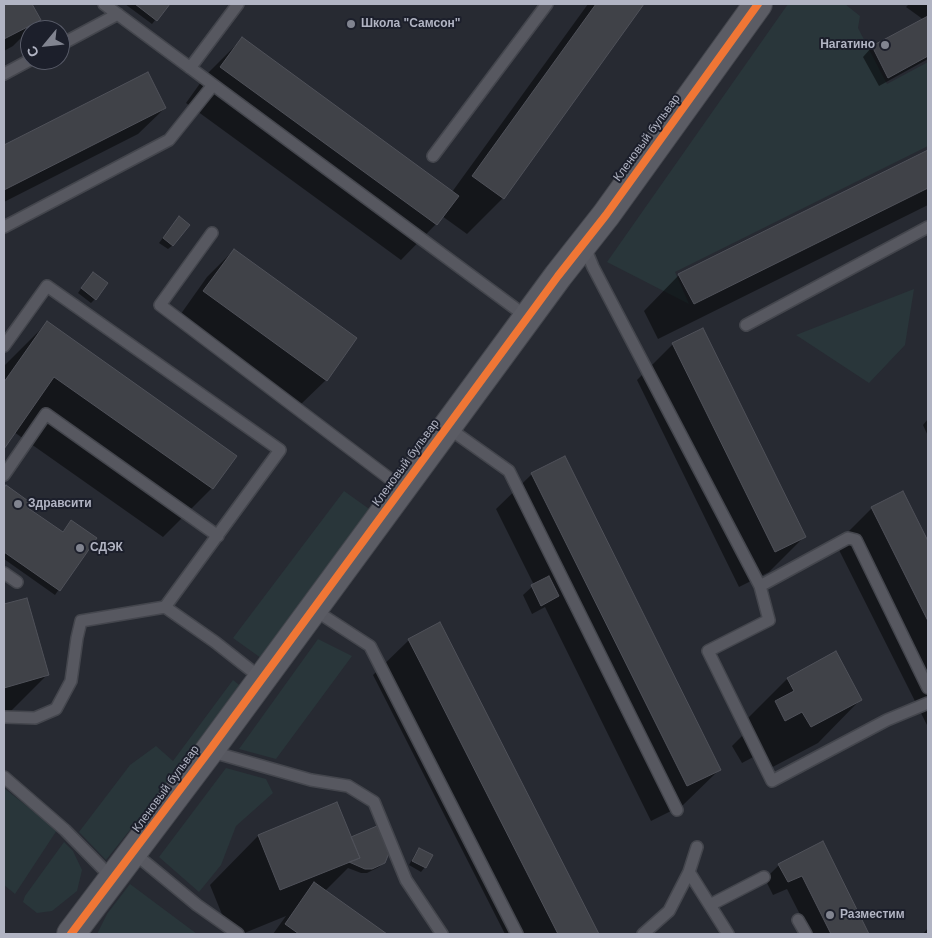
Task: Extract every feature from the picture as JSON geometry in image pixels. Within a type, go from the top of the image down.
[{"type":"street","name":"Кленовый бульвар","points":[[71,934],[134,853],[527,317],[584,244],[751,6]]},
{"type":"lane","points":[[104,4],[527,317]]},
{"type":"lane","points":[[190,68],[238,4]]},
{"type":"lane","points":[[433,156],[547,4]]},
{"type":"lane","points":[[70,40],[118,14]]},
{"type":"lane","points":[[4,74],[20,65]]},
{"type":"lane","points":[[4,228],[169,140],[213,84]]},
{"type":"lane","points":[[746,325],[928,228]]},
{"type":"lane","points":[[212,233],[160,305],[402,488]]},
{"type":"lane","points":[[584,244],[593,267],[760,586],[769,620],[708,651],[772,781],[887,720],[928,703]]},
{"type":"lane","points":[[4,346],[47,286],[280,450],[165,606],[82,621],[77,638],[71,680],[56,709],[35,718],[4,717]]},
{"type":"lane","points":[[4,475],[46,414],[218,536]]},
{"type":"lane","points":[[447,427],[509,471],[677,810]]},
{"type":"lane","points":[[760,586],[848,538],[856,540],[928,688]]},
{"type":"lane","points":[[4,573],[18,582]]},
{"type":"lane","points":[[165,606],[262,678]]},
{"type":"lane","points":[[313,609],[370,646],[517,934]]},
{"type":"lane","points":[[209,751],[311,780],[348,786],[374,802],[406,880],[442,934]]},
{"type":"lane","points":[[4,777],[65,830],[113,879]]},
{"type":"lane","points":[[643,934],[668,911],[689,872],[697,847]]},
{"type":"lane","points":[[134,853],[197,905],[238,934]]},
{"type":"lane","points":[[689,872],[728,934]]},
{"type":"lane","points":[[710,905],[764,878]]},
{"type":"lane","points":[[798,920],[806,934]]},
{"type":"shaded area","points":[[788,4],[845,4],[860,16],[858,28],[887,84],[928,62],[928,146],[675,272],[689,304],[607,262]]},
{"type":"shaded area","points":[[914,289],[905,345],[869,383],[796,335]]},
{"type":"shaded area","points":[[344,491],[372,511],[261,658],[233,638]]},
{"type":"shaded area","points":[[318,639],[352,656],[276,759],[239,749]]},
{"type":"shaded area","points":[[233,680],[243,688],[106,860],[79,832],[130,765],[156,746],[173,761]]},
{"type":"shaded area","points":[[226,768],[266,779],[273,793],[236,826],[221,865],[199,892],[159,857]]},
{"type":"shaded area","points":[[4,788],[57,830],[15,894],[4,885]]},
{"type":"shaded area","points":[[64,842],[73,851],[82,870],[77,891],[52,911],[37,913],[23,902],[25,896]]},
{"type":"shaded area","points":[[130,884],[197,934],[97,934],[107,914]]},
{"type":"building","points":[[4,4],[32,4],[41,20],[20,20],[20,31],[4,39]]},
{"type":"building","points":[[135,4],[170,4],[157,21]]},
{"type":"building","points":[[596,4],[644,4],[504,199],[472,176]]},
{"type":"building","points":[[928,16],[928,56],[888,78],[872,46]]},
{"type":"building","points":[[242,37],[459,196],[437,225],[220,67]]},
{"type":"building","points":[[148,72],[166,108],[4,190],[4,145]]},
{"type":"building","points":[[928,150],[928,188],[694,304],[678,274]]},
{"type":"building","points":[[179,216],[190,225],[173,246],[163,238]]},
{"type":"building","points":[[234,249],[357,338],[327,381],[203,291]]},
{"type":"building","points":[[93,272],[108,283],[96,300],[81,288]]},
{"type":"building","points":[[47,321],[237,456],[213,489],[54,377],[4,449],[4,382]]},
{"type":"building","points":[[703,328],[806,537],[775,552],[672,343]]},
{"type":"building","points":[[565,456],[721,770],[687,786],[531,473]]},
{"type":"building","points":[[6,485],[31,503],[28,508],[63,532],[71,520],[97,538],[60,591],[4,552],[4,488]]},
{"type":"building","points":[[903,491],[928,541],[928,621],[871,507]]},
{"type":"building","points":[[549,576],[559,596],[541,606],[531,585]]},
{"type":"building","points":[[27,598],[49,675],[4,688],[4,604]]},
{"type":"building","points":[[440,622],[599,934],[558,934],[408,639]]},
{"type":"building","points":[[836,651],[862,700],[811,727],[802,712],[785,721],[775,701],[794,691],[787,678]]},
{"type":"building","points":[[337,802],[360,858],[280,890],[258,835]]},
{"type":"building","points":[[377,826],[389,853],[385,863],[372,869],[365,869],[349,862],[360,858],[351,837]]},
{"type":"building","points":[[823,841],[869,934],[831,934],[802,876],[788,882],[778,864]]},
{"type":"building","points":[[419,848],[433,855],[426,868],[412,861]]},
{"type":"building","points":[[314,882],[387,934],[299,934],[285,924]]},
{"type":"cycle path","points":[[71,934],[209,751],[558,276],[606,215],[758,4]]},
{"type":"place","name":"Школа \"Самсон\"","points":[[351,24]]},
{"type":"place","name":"Нагатино","points":[[885,45]]},
{"type":"place","name":"Здравсити","points":[[18,504]]},
{"type":"place","name":"СДЭК","points":[[80,548]]},
{"type":"place","name":"Разместим","points":[[830,915]]}]
